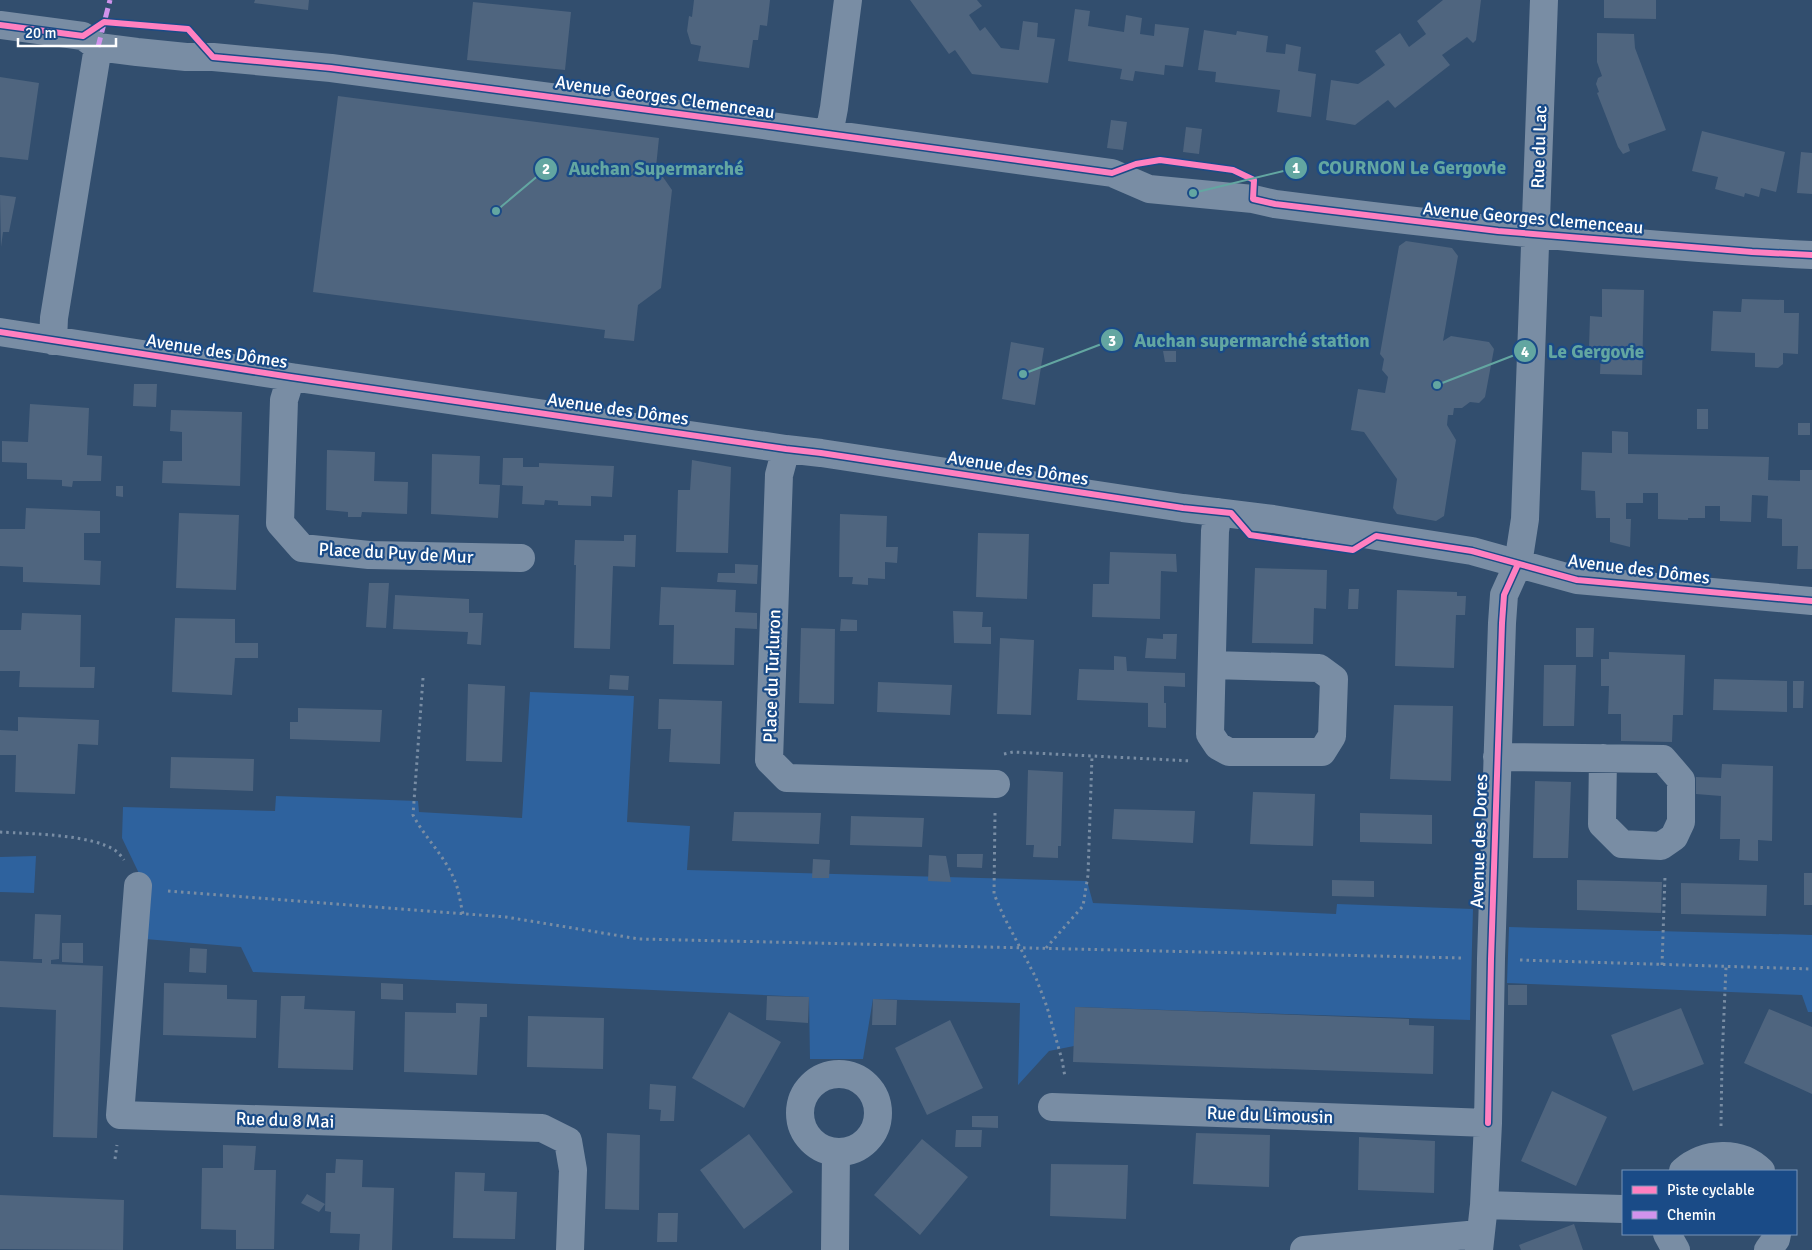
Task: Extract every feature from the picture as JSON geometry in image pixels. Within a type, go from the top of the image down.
[{"type":"street","points":[[829,134],[848,0]]},
{"type":"street","name":"Rue du Lac","points":[[1518,564],[1525,519],[1544,0]]},
{"type":"street","name":"Avenue Georges Clemenceau","points":[[0,25],[82,36],[98,47],[186,57],[213,57],[331,68],[1112,173],[1149,189],[1253,199],[1275,204],[1407,221],[1535,234],[1752,252],[1812,255]]},
{"type":"street","points":[[53,341],[54,318],[98,47]]},
{"type":"street","name":"Avenue des Dômes","points":[[0,332],[291,377],[1281,520],[1472,551],[1577,580],[1812,601]]},
{"type":"street","name":"Place du Puy de Mur","points":[[291,377],[284,400],[280,524],[302,548],[369,555],[521,558]]},
{"type":"street","name":"Place du Turluron","points":[[786,449],[778,475],[769,760],[787,778],[996,784]]},
{"type":"street","points":[[1212,666],[1319,668],[1334,679],[1332,736],[1322,752],[1229,752],[1218,746],[1210,734],[1215,530],[1218,512]]},
{"type":"street","name":"Avenue des Dores","points":[[1304,1250],[1479,1242],[1484,1205],[1488,1123],[1490,959],[1504,595],[1518,564]]},
{"type":"street","points":[[1497,756],[1663,759],[1681,780],[1681,822],[1674,837],[1661,846],[1622,844],[1602,824],[1603,758]]},
{"type":"street","name":"Rue du 8 Mai","points":[[138,886],[120,1115],[542,1128],[568,1141],[573,1170],[570,1250]]},
{"type":"street","name":"Rue du Limousin","points":[[1061,1107],[1488,1123]]},
{"type":"street","points":[[834,1250],[836,1152]]},
{"type":"street","points":[[1684,1170],[1708,1158],[1726,1155],[1744,1160],[1759,1170]]},
{"type":"street","points":[[1484,1205],[1622,1209]]},
{"type":"street","points":[[1668,1235],[1676,1250]]},
{"type":"street","points":[[1768,1250],[1777,1235]]},
{"type":"path","points":[[423,678],[414,815],[420,828],[445,862],[455,880],[463,914]]},
{"type":"path","points":[[1061,1107],[1062,1060],[1047,1007],[1036,978],[994,894],[993,870],[998,755],[1013,752],[1206,760],[1218,746]]},
{"type":"path","points":[[1046,948],[1083,906],[1088,875],[1092,756]]},
{"type":"path","points":[[0,832],[92,841],[116,851],[132,868],[138,886],[155,890],[506,917],[639,939],[1490,959],[1812,969]]},
{"type":"path","points":[[1662,965],[1666,856],[1674,837]]},
{"type":"path","points":[[1721,1156],[1722,1060],[1726,967]]},
{"type":"shaded area","points":[[530,692],[634,696],[627,822],[690,826],[687,870],[1087,881],[1093,903],[1336,914],[1337,904],[1473,909],[1470,1020],[1075,1007],[1074,1046],[1049,1051],[1018,1085],[1020,1003],[873,999],[863,1059],[810,1059],[809,997],[253,972],[241,947],[145,939],[146,888],[122,838],[123,807],[275,811],[276,796],[418,801],[419,812],[522,818]]},
{"type":"shaded area","points":[[36,856],[34,893],[0,892],[0,857]]},
{"type":"shaded area","points":[[1509,927],[1812,935],[1812,1012],[1808,1012],[1802,995],[1507,983]]},
{"type":"building","points":[[255,0],[309,0],[308,10],[254,3]]},
{"type":"building","points":[[694,0],[770,0],[767,26],[760,25],[758,40],[753,40],[749,68],[698,61],[701,46],[691,44],[687,31],[689,16],[692,17]]},
{"type":"building","points":[[910,0],[977,0],[982,6],[969,15],[980,31],[985,27],[1001,48],[1019,50],[1023,21],[1038,23],[1037,37],[1055,39],[1048,83],[972,74],[955,50],[949,54]]},
{"type":"building","points":[[1443,0],[1481,0],[1476,40],[1473,43],[1467,37],[1442,55],[1450,65],[1395,108],[1388,100],[1355,125],[1326,120],[1331,80],[1358,84],[1370,76],[1385,65],[1375,51],[1400,33],[1409,47],[1426,34],[1417,21]]},
{"type":"building","points":[[1604,0],[1656,0],[1656,19],[1604,18]]},
{"type":"building","points":[[473,2],[571,12],[565,70],[467,60]]},
{"type":"building","points":[[1075,9],[1090,11],[1088,26],[1124,32],[1126,15],[1142,18],[1140,34],[1154,36],[1155,24],[1189,28],[1183,67],[1165,65],[1164,75],[1135,71],[1133,81],[1120,79],[1122,69],[1068,61]]},
{"type":"building","points":[[1204,30],[1236,35],[1237,31],[1268,36],[1266,52],[1285,54],[1286,44],[1301,47],[1298,71],[1316,74],[1311,117],[1277,112],[1280,90],[1215,82],[1216,72],[1198,70]]},
{"type":"building","points":[[1597,33],[1634,34],[1635,48],[1666,130],[1628,144],[1630,151],[1623,154],[1618,147],[1597,93],[1599,92],[1596,84],[1598,78],[1602,76],[1597,62]]},
{"type":"building","points":[[0,77],[39,83],[28,160],[0,157]]},
{"type":"building","points":[[338,96],[659,138],[656,167],[672,190],[661,288],[638,305],[634,341],[604,338],[605,330],[313,292]]},
{"type":"building","points":[[1111,120],[1127,122],[1123,150],[1107,148]]},
{"type":"building","points":[[1186,127],[1202,129],[1199,154],[1183,152]]},
{"type":"building","points":[[1702,131],[1785,152],[1776,192],[1761,188],[1759,197],[1745,193],[1744,197],[1715,189],[1718,177],[1692,171]]},
{"type":"building","points":[[1801,152],[1812,153],[1812,194],[1797,193]]},
{"type":"building","points":[[0,195],[16,197],[9,232],[3,232],[1,247]]},
{"type":"building","points":[[1406,241],[1452,248],[1458,256],[1443,341],[1451,336],[1489,342],[1494,349],[1485,397],[1479,403],[1470,402],[1462,408],[1454,408],[1453,415],[1448,415],[1447,425],[1456,440],[1444,516],[1436,521],[1397,514],[1393,508],[1397,479],[1364,432],[1351,430],[1358,389],[1385,393],[1388,377],[1382,370],[1384,359],[1380,354],[1399,246]]},
{"type":"building","points":[[1602,289],[1644,290],[1642,375],[1600,374],[1601,348],[1589,348],[1590,316],[1602,317]]},
{"type":"building","points":[[1742,299],[1784,300],[1784,313],[1799,313],[1798,354],[1783,353],[1783,364],[1778,368],[1755,367],[1755,353],[1711,351],[1713,311],[1741,312]]},
{"type":"building","points":[[1011,342],[1044,348],[1035,405],[1002,399]]},
{"type":"building","points":[[1163,351],[1176,351],[1176,362],[1165,362]]},
{"type":"building","points":[[134,384],[157,384],[156,407],[133,406]]},
{"type":"building","points":[[30,404],[89,408],[87,455],[102,456],[101,481],[73,481],[72,487],[62,486],[62,480],[27,479],[27,463],[2,462],[2,441],[28,442]]},
{"type":"building","points":[[1697,409],[1708,409],[1708,429],[1697,429]]},
{"type":"building","points":[[171,410],[242,412],[240,486],[162,483],[163,461],[182,461],[182,432],[170,431]]},
{"type":"building","points":[[1798,423],[1810,423],[1810,435],[1798,435]]},
{"type":"building","points":[[1612,431],[1628,432],[1628,454],[1769,457],[1768,480],[1800,481],[1800,470],[1812,470],[1812,569],[1797,569],[1798,546],[1782,546],[1782,519],[1767,518],[1768,496],[1752,495],[1751,522],[1720,521],[1720,506],[1705,506],[1705,518],[1688,518],[1688,520],[1658,519],[1658,493],[1643,493],[1643,503],[1626,503],[1626,519],[1631,519],[1630,547],[1610,542],[1610,518],[1596,518],[1595,491],[1581,490],[1582,452],[1612,453]]},
{"type":"building","points":[[327,450],[375,452],[374,481],[408,482],[407,514],[362,512],[361,517],[348,517],[348,512],[326,510]]},
{"type":"building","points":[[432,454],[480,456],[479,484],[500,485],[498,518],[431,514]]},
{"type":"building","points":[[503,458],[523,458],[523,467],[539,467],[539,463],[614,466],[612,497],[591,496],[591,506],[558,505],[558,501],[545,500],[544,505],[522,504],[523,486],[502,485]]},
{"type":"building","points":[[692,460],[731,467],[728,553],[676,552],[678,490],[690,490]]},
{"type":"building","points":[[116,486],[123,486],[123,497],[116,496]]},
{"type":"building","points":[[26,508],[100,511],[100,533],[84,533],[84,560],[101,561],[100,585],[23,582],[23,567],[0,566],[0,529],[25,529]]},
{"type":"building","points":[[179,513],[239,515],[236,590],[176,588]]},
{"type":"building","points":[[840,514],[887,516],[886,547],[898,547],[897,563],[885,562],[885,579],[868,578],[868,585],[852,584],[853,577],[839,577]]},
{"type":"building","points":[[978,533],[1029,534],[1027,599],[976,597]]},
{"type":"building","points":[[624,535],[636,535],[635,567],[613,566],[610,649],[574,648],[575,540],[624,541]]},
{"type":"building","points":[[1110,552],[1176,554],[1177,572],[1161,571],[1160,619],[1092,617],[1093,584],[1109,584]]},
{"type":"building","points":[[735,564],[758,565],[757,584],[717,582],[718,573],[735,573]]},
{"type":"building","points":[[1255,568],[1327,570],[1326,609],[1314,608],[1313,644],[1252,643]]},
{"type":"building","points":[[369,583],[389,583],[386,628],[366,627]]},
{"type":"building","points":[[661,587],[736,590],[735,612],[757,613],[757,629],[735,628],[734,665],[673,664],[674,625],[659,625]]},
{"type":"building","points":[[1349,589],[1359,589],[1358,609],[1348,609]]},
{"type":"building","points":[[1397,590],[1457,592],[1457,596],[1466,596],[1465,615],[1456,615],[1454,668],[1395,666]]},
{"type":"building","points":[[395,595],[469,599],[469,613],[483,613],[481,645],[467,644],[468,632],[393,629]]},
{"type":"building","points":[[953,611],[983,612],[982,627],[991,627],[991,644],[954,643]]},
{"type":"building","points":[[22,613],[81,615],[80,667],[95,667],[94,688],[19,687],[20,671],[0,671],[0,630],[21,630]]},
{"type":"building","points":[[175,618],[235,619],[235,643],[258,643],[258,658],[235,658],[232,695],[172,692]]},
{"type":"building","points":[[841,619],[857,620],[857,631],[840,631]]},
{"type":"building","points":[[801,628],[835,629],[834,704],[799,703]]},
{"type":"building","points":[[1576,628],[1594,628],[1593,657],[1576,657]]},
{"type":"building","points":[[1163,634],[1177,634],[1176,659],[1145,658],[1147,638],[1163,639]]},
{"type":"building","points":[[1000,638],[1034,640],[1031,715],[997,714]]},
{"type":"building","points":[[1609,652],[1685,655],[1683,715],[1673,715],[1672,742],[1621,741],[1621,714],[1608,714],[1609,686],[1601,686],[1601,659],[1609,659]]},
{"type":"building","points":[[1114,656],[1126,657],[1127,671],[1185,673],[1185,687],[1164,686],[1166,728],[1148,727],[1148,703],[1077,700],[1079,669],[1114,670]]},
{"type":"building","points":[[1544,665],[1576,665],[1574,726],[1543,726]]},
{"type":"building","points":[[610,675],[629,676],[628,690],[609,689]]},
{"type":"building","points":[[1714,679],[1787,681],[1787,712],[1713,710]]},
{"type":"building","points":[[1793,681],[1804,681],[1803,708],[1793,708]]},
{"type":"building","points":[[878,682],[952,685],[950,715],[877,712]]},
{"type":"building","points":[[468,684],[505,686],[502,762],[466,761]]},
{"type":"building","points":[[659,699],[722,701],[720,764],[669,762],[671,729],[658,729]]},
{"type":"building","points":[[1394,705],[1453,706],[1451,781],[1390,779]]},
{"type":"building","points":[[298,708],[382,710],[380,742],[290,739],[290,722],[298,722]]},
{"type":"building","points":[[18,717],[99,720],[98,745],[78,744],[75,794],[15,792],[16,755],[0,755],[0,730],[18,731]]},
{"type":"building","points":[[171,757],[254,759],[253,791],[170,788]]},
{"type":"building","points":[[1722,764],[1773,766],[1772,841],[1758,840],[1758,861],[1739,860],[1740,839],[1720,839],[1721,796],[1696,794],[1696,777],[1721,778]]},
{"type":"building","points":[[1028,770],[1063,772],[1061,846],[1058,846],[1058,858],[1033,857],[1034,845],[1026,845]]},
{"type":"building","points":[[1535,781],[1571,782],[1568,858],[1533,858]]},
{"type":"building","points":[[1253,792],[1315,794],[1313,846],[1250,844]]},
{"type":"building","points":[[1114,809],[1195,811],[1193,843],[1112,839]]},
{"type":"building","points":[[734,812],[821,813],[819,844],[732,841]]},
{"type":"building","points":[[1360,813],[1432,815],[1432,844],[1360,842]]},
{"type":"building","points":[[851,816],[924,818],[922,847],[850,845]]},
{"type":"building","points":[[957,854],[983,854],[982,868],[957,867]]},
{"type":"building","points":[[929,855],[946,856],[951,882],[928,881]]},
{"type":"building","points":[[813,859],[830,860],[829,878],[812,878]]},
{"type":"building","points":[[1804,873],[1812,873],[1812,905],[1804,905]]},
{"type":"building","points":[[1332,880],[1374,881],[1374,897],[1332,896]]},
{"type":"building","points":[[1577,880],[1662,882],[1661,913],[1577,910]]},
{"type":"building","points":[[1681,883],[1767,885],[1766,916],[1681,914]]},
{"type":"building","points":[[35,914],[61,915],[59,959],[51,960],[51,964],[103,966],[97,1138],[53,1137],[56,1010],[0,1007],[0,961],[42,963],[42,959],[33,959]]},
{"type":"building","points":[[62,943],[83,943],[83,963],[62,962]]},
{"type":"building","points":[[190,948],[207,949],[206,973],[189,972]]},
{"type":"building","points":[[164,983],[227,985],[227,999],[257,1000],[256,1038],[163,1035]]},
{"type":"building","points":[[381,983],[403,984],[403,1000],[381,999]]},
{"type":"building","points":[[1508,985],[1527,985],[1527,1005],[1508,1005]]},
{"type":"building","points":[[281,996],[305,996],[304,1009],[355,1011],[353,1070],[278,1068]]},
{"type":"building","points":[[767,996],[809,997],[808,1023],[766,1020]]},
{"type":"building","points":[[873,999],[897,1000],[896,1025],[872,1025]]},
{"type":"building","points":[[456,1003],[487,1004],[487,1017],[480,1017],[477,1075],[404,1072],[405,1012],[456,1013]]},
{"type":"building","points":[[1075,1007],[1409,1019],[1409,1025],[1434,1026],[1433,1074],[1073,1062]]},
{"type":"building","points":[[1681,1008],[1704,1064],[1633,1091],[1611,1035]]},
{"type":"building","points":[[1769,1009],[1812,1027],[1812,1094],[1744,1063]]},
{"type":"building","points":[[729,1012],[781,1042],[744,1108],[692,1078]]},
{"type":"building","points":[[528,1016],[604,1018],[603,1069],[527,1067]]},
{"type":"building","points":[[950,1020],[983,1088],[927,1115],[895,1048]]},
{"type":"building","points":[[650,1084],[676,1086],[674,1121],[660,1121],[661,1110],[649,1109]]},
{"type":"building","points":[[1552,1091],[1607,1117],[1576,1186],[1521,1161]]},
{"type":"building","points":[[972,1116],[998,1116],[998,1128],[972,1127]]},
{"type":"building","points":[[956,1130],[982,1130],[981,1147],[955,1147]]},
{"type":"building","points":[[607,1133],[640,1135],[639,1210],[605,1209]]},
{"type":"building","points":[[1196,1133],[1270,1135],[1269,1187],[1193,1184]]},
{"type":"building","points":[[749,1134],[793,1192],[744,1229],[700,1170]]},
{"type":"building","points":[[1359,1137],[1435,1141],[1434,1193],[1358,1190]]},
{"type":"building","points":[[922,1139],[968,1177],[920,1235],[874,1195]]},
{"type":"building","points":[[223,1145],[256,1146],[254,1170],[276,1170],[274,1249],[236,1249],[236,1230],[201,1229],[202,1168],[223,1168]]},
{"type":"building","points":[[336,1159],[363,1160],[362,1187],[394,1188],[392,1250],[359,1250],[360,1234],[330,1233],[331,1212],[325,1211],[326,1173],[335,1173]]},
{"type":"building","points":[[1051,1164],[1128,1165],[1126,1219],[1050,1216]]},
{"type":"building","points":[[455,1172],[485,1173],[484,1191],[517,1192],[515,1239],[453,1238]]},
{"type":"building","points":[[307,1194],[325,1204],[319,1212],[301,1203]]},
{"type":"building","points":[[0,1195],[124,1200],[123,1250],[0,1249]]},
{"type":"building","points":[[658,1213],[678,1213],[677,1242],[657,1242]]},
{"type":"building","points":[[1574,1224],[1583,1250],[1521,1250],[1519,1245]]},
{"type":"marked path","points":[[98,47],[110,0]]},
{"type":"cycle path","points":[[0,25],[83,36],[104,22],[188,29],[213,57],[331,68],[1112,173],[1136,164],[1160,160],[1233,170],[1254,180],[1253,199],[1275,204],[1498,231],[1752,252],[1812,255]]},
{"type":"cycle path","points":[[0,332],[291,377],[821,453],[1183,508],[1231,513],[1250,535],[1353,550],[1376,536],[1472,551],[1577,580],[1812,601]]},
{"type":"cycle path","points":[[1488,1123],[1491,959],[1502,623],[1504,595],[1518,564]]},
{"type":"place","name":"COURNON Le Gergovie","points":[[1193,193]]},
{"type":"place","name":"Auchan Supermarché","points":[[496,211]]},
{"type":"place","name":"Auchan supermarché station","points":[[1023,374]]},
{"type":"place","name":"Le Gergovie","points":[[1437,385]]}]
